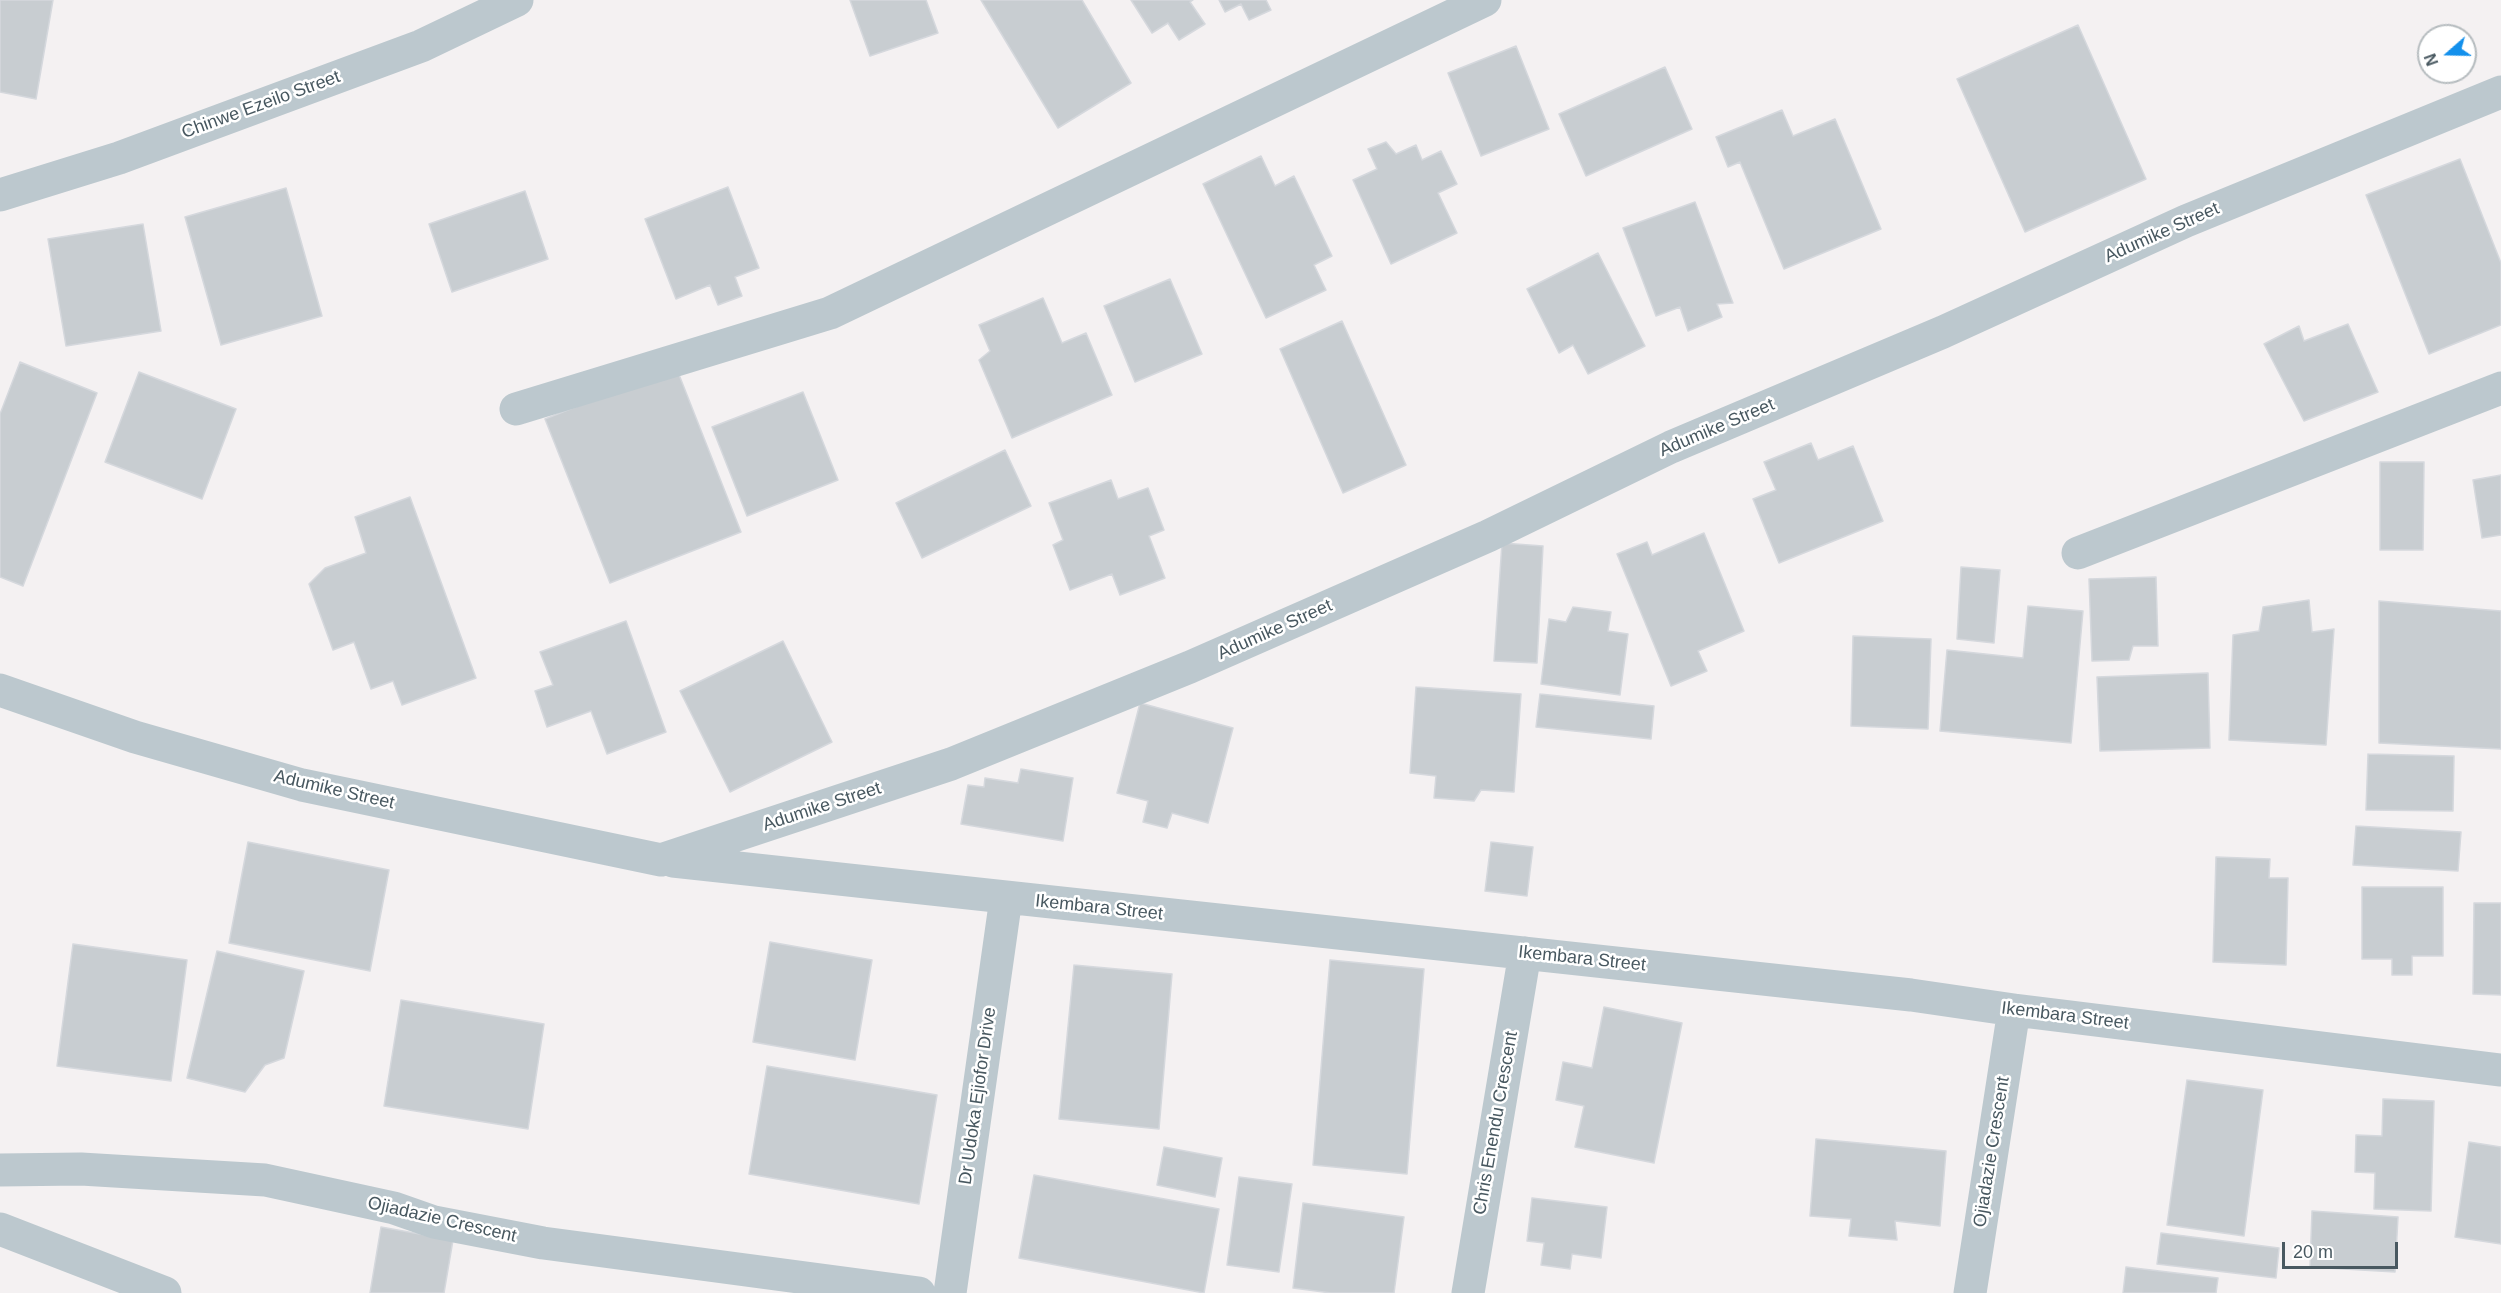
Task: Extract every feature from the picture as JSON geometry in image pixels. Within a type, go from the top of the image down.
[{"type":"street","name":"Chinwe Ezeilo Street","points":[[0,195],[119,158],[410,50],[517,0]]},
{"type":"street","points":[[516,409],[830,314],[1485,0]]},
{"type":"street","name":"Adumike Street","points":[[0,690],[135,737],[302,785],[662,860],[951,764],[1190,667],[1488,536],[1671,447],[1943,332],[2186,221],[2501,92]]},
{"type":"street","points":[[2078,553],[2501,388]]},
{"type":"street","name":"Ikembara Street","points":[[662,860],[1911,995],[2014,1010],[2501,1070]]},
{"type":"street","name":"Dr Udoka Ejiofor Drive","points":[[950,1293],[1006,898]]},
{"type":"street","name":"Chris Enendu Crescent","points":[[1468,1293],[1525,953]]},
{"type":"street","name":"Ojiadazie Crescent","points":[[1970,1293],[2014,1010]]},
{"type":"street","name":"Ojiadazie Crescent","points":[[0,1170],[81,1169],[265,1180],[394,1208],[434,1222],[543,1243],[920,1293]]},
{"type":"street","points":[[0,1229],[165,1293]]},
{"type":"building","points":[[0,0],[53,0],[36,99],[0,92]]},
{"type":"building","points":[[850,0],[926,0],[938,33],[870,56]]},
{"type":"building","points":[[981,0],[1082,0],[1131,83],[1058,128]]},
{"type":"building","points":[[1131,0],[1193,0],[1190,2],[1205,24],[1179,40],[1168,23],[1152,33]]},
{"type":"building","points":[[1219,0],[1266,0],[1271,10],[1249,20],[1241,4],[1225,12]]},
{"type":"building","points":[[2078,25],[2146,179],[2025,232],[1957,79]]},
{"type":"building","points":[[1516,46],[1549,129],[1481,156],[1448,73]]},
{"type":"building","points":[[1665,67],[1692,129],[1586,176],[1559,114]]},
{"type":"building","points":[[1782,110],[1793,136],[1835,119],[1881,229],[1784,269],[1740,162],[1728,167],[1716,137]]},
{"type":"building","points":[[1386,142],[1396,154],[1416,145],[1422,160],[1441,151],[1457,184],[1438,193],[1457,233],[1391,264],[1353,180],[1377,169],[1368,149]]},
{"type":"building","points":[[1261,156],[1275,186],[1294,176],[1332,256],[1314,265],[1326,290],[1266,318],[1203,184]]},
{"type":"building","points":[[2460,159],[2501,263],[2501,325],[2429,354],[2366,195]]},
{"type":"building","points":[[728,187],[759,268],[735,277],[742,296],[718,305],[710,285],[676,299],[645,219]]},
{"type":"building","points":[[286,188],[322,316],[221,345],[185,217]]},
{"type":"building","points":[[525,191],[548,259],[452,292],[429,224]]},
{"type":"building","points":[[1695,202],[1733,303],[1717,304],[1722,317],[1688,331],[1680,307],[1656,316],[1623,228]]},
{"type":"building","points":[[143,224],[161,331],[66,346],[48,239]]},
{"type":"building","points":[[1598,253],[1645,346],[1588,374],[1573,345],[1559,353],[1527,289]]},
{"type":"building","points":[[1170,279],[1202,354],[1135,382],[1104,306]]},
{"type":"building","points":[[1043,298],[1062,343],[1086,333],[1112,395],[1012,438],[979,360],[990,351],[979,325]]},
{"type":"building","points":[[1342,321],[1406,465],[1343,493],[1280,349]]},
{"type":"building","points":[[2348,324],[2378,392],[2304,421],[2264,344],[2299,326],[2304,341]]},
{"type":"building","points":[[20,362],[97,393],[23,586],[0,577],[0,414]]},
{"type":"building","points":[[676,367],[741,532],[610,583],[545,419]]},
{"type":"building","points":[[139,372],[236,409],[202,499],[105,462]]},
{"type":"building","points":[[803,392],[838,480],[747,516],[712,427]]},
{"type":"building","points":[[1811,443],[1818,460],[1853,446],[1883,521],[1779,563],[1753,499],[1776,490],[1764,462]]},
{"type":"building","points":[[1005,450],[1031,506],[922,558],[896,503]]},
{"type":"building","points":[[2380,462],[2424,462],[2423,550],[2380,550]]},
{"type":"building","points":[[2501,475],[2501,535],[2482,538],[2473,480]]},
{"type":"building","points":[[1111,480],[1118,499],[1148,488],[1164,530],[1149,536],[1165,578],[1120,595],[1112,574],[1070,590],[1053,545],[1063,540],[1049,503]]},
{"type":"building","points":[[410,497],[476,678],[402,705],[393,681],[371,689],[354,642],[333,650],[309,584],[325,568],[366,553],[355,517]]},
{"type":"building","points":[[1704,533],[1744,631],[1698,651],[1707,671],[1671,686],[1617,554],[1647,542],[1652,555]]},
{"type":"building","points":[[1502,543],[1543,546],[1537,663],[1494,661]]},
{"type":"building","points":[[1961,567],[2000,570],[1994,643],[1957,639]]},
{"type":"building","points":[[2156,577],[2158,646],[2133,646],[2129,660],[2092,661],[2089,579]]},
{"type":"building","points":[[2309,600],[2312,632],[2334,629],[2326,745],[2229,740],[2233,635],[2259,631],[2263,607]]},
{"type":"building","points":[[2379,601],[2501,611],[2501,749],[2379,743]]},
{"type":"building","points":[[2028,606],[2083,611],[2071,743],[1940,731],[1947,650],[2023,658]]},
{"type":"building","points":[[1573,607],[1611,612],[1608,631],[1628,634],[1620,695],[1541,684],[1549,619],[1566,622]]},
{"type":"building","points":[[626,621],[666,732],[607,754],[591,711],[547,727],[535,691],[553,685],[540,652]]},
{"type":"building","points":[[1853,636],[1931,639],[1928,729],[1851,726]]},
{"type":"building","points":[[783,641],[832,742],[730,792],[680,691]]},
{"type":"building","points":[[2208,673],[2210,748],[2100,751],[2097,677]]},
{"type":"building","points":[[1416,687],[1521,694],[1514,792],[1481,790],[1474,801],[1434,798],[1436,776],[1410,773]]},
{"type":"building","points":[[1540,694],[1654,706],[1651,739],[1536,727]]},
{"type":"building","points":[[1140,703],[1233,728],[1208,823],[1172,813],[1167,828],[1143,822],[1148,801],[1117,793]]},
{"type":"building","points":[[2368,754],[2454,756],[2453,811],[2366,810]]},
{"type":"building","points":[[1021,769],[1073,778],[1063,841],[961,824],[968,785],[984,787],[985,778],[1018,783]]},
{"type":"building","points":[[2356,826],[2461,832],[2458,871],[2353,865]]},
{"type":"building","points":[[248,842],[389,870],[370,971],[229,943]]},
{"type":"building","points":[[1491,842],[1533,847],[1527,896],[1485,891]]},
{"type":"building","points":[[2216,857],[2270,859],[2269,878],[2288,878],[2286,965],[2213,962]]},
{"type":"building","points":[[2362,887],[2443,887],[2443,956],[2412,956],[2412,975],[2392,975],[2392,959],[2362,959]]},
{"type":"building","points":[[2474,903],[2501,903],[2501,995],[2473,994]]},
{"type":"building","points":[[770,942],[872,960],[855,1060],[753,1042]]},
{"type":"building","points":[[73,944],[187,960],[171,1081],[57,1066]]},
{"type":"building","points":[[217,951],[304,971],[284,1058],[265,1065],[245,1092],[187,1078]]},
{"type":"building","points":[[1330,960],[1424,969],[1407,1174],[1313,1165]]},
{"type":"building","points":[[1074,965],[1172,974],[1159,1129],[1059,1119]]},
{"type":"building","points":[[401,1000],[544,1024],[528,1129],[384,1106]]},
{"type":"building","points":[[1604,1007],[1682,1023],[1654,1163],[1575,1147],[1584,1106],[1556,1100],[1563,1062],[1592,1068]]},
{"type":"building","points":[[767,1066],[937,1095],[919,1204],[749,1174]]},
{"type":"building","points":[[2187,1080],[2263,1090],[2244,1236],[2167,1225]]},
{"type":"building","points":[[2383,1099],[2434,1101],[2431,1211],[2374,1209],[2375,1173],[2355,1172],[2356,1135],[2382,1136]]},
{"type":"building","points":[[1816,1139],[1946,1151],[1940,1226],[1895,1221],[1897,1240],[1849,1236],[1851,1219],[1810,1216]]},
{"type":"building","points":[[2469,1142],[2501,1147],[2501,1244],[2455,1237]]},
{"type":"building","points":[[1164,1147],[1222,1158],[1215,1197],[1157,1185]]},
{"type":"building","points":[[1034,1175],[1219,1209],[1204,1293],[1019,1258]]},
{"type":"building","points":[[1239,1177],[1292,1184],[1279,1272],[1227,1265]]},
{"type":"building","points":[[1532,1198],[1607,1207],[1601,1258],[1572,1254],[1570,1269],[1541,1265],[1544,1243],[1527,1241]]},
{"type":"building","points":[[1303,1203],[1404,1217],[1394,1293],[1331,1293],[1293,1288]]},
{"type":"building","points":[[2312,1211],[2398,1217],[2395,1272],[2310,1267]]},
{"type":"building","points":[[381,1227],[453,1240],[444,1293],[370,1293]]},
{"type":"building","points":[[2161,1233],[2279,1248],[2276,1278],[2157,1264]]},
{"type":"building","points":[[2126,1267],[2218,1278],[2216,1293],[2123,1293]]}]
